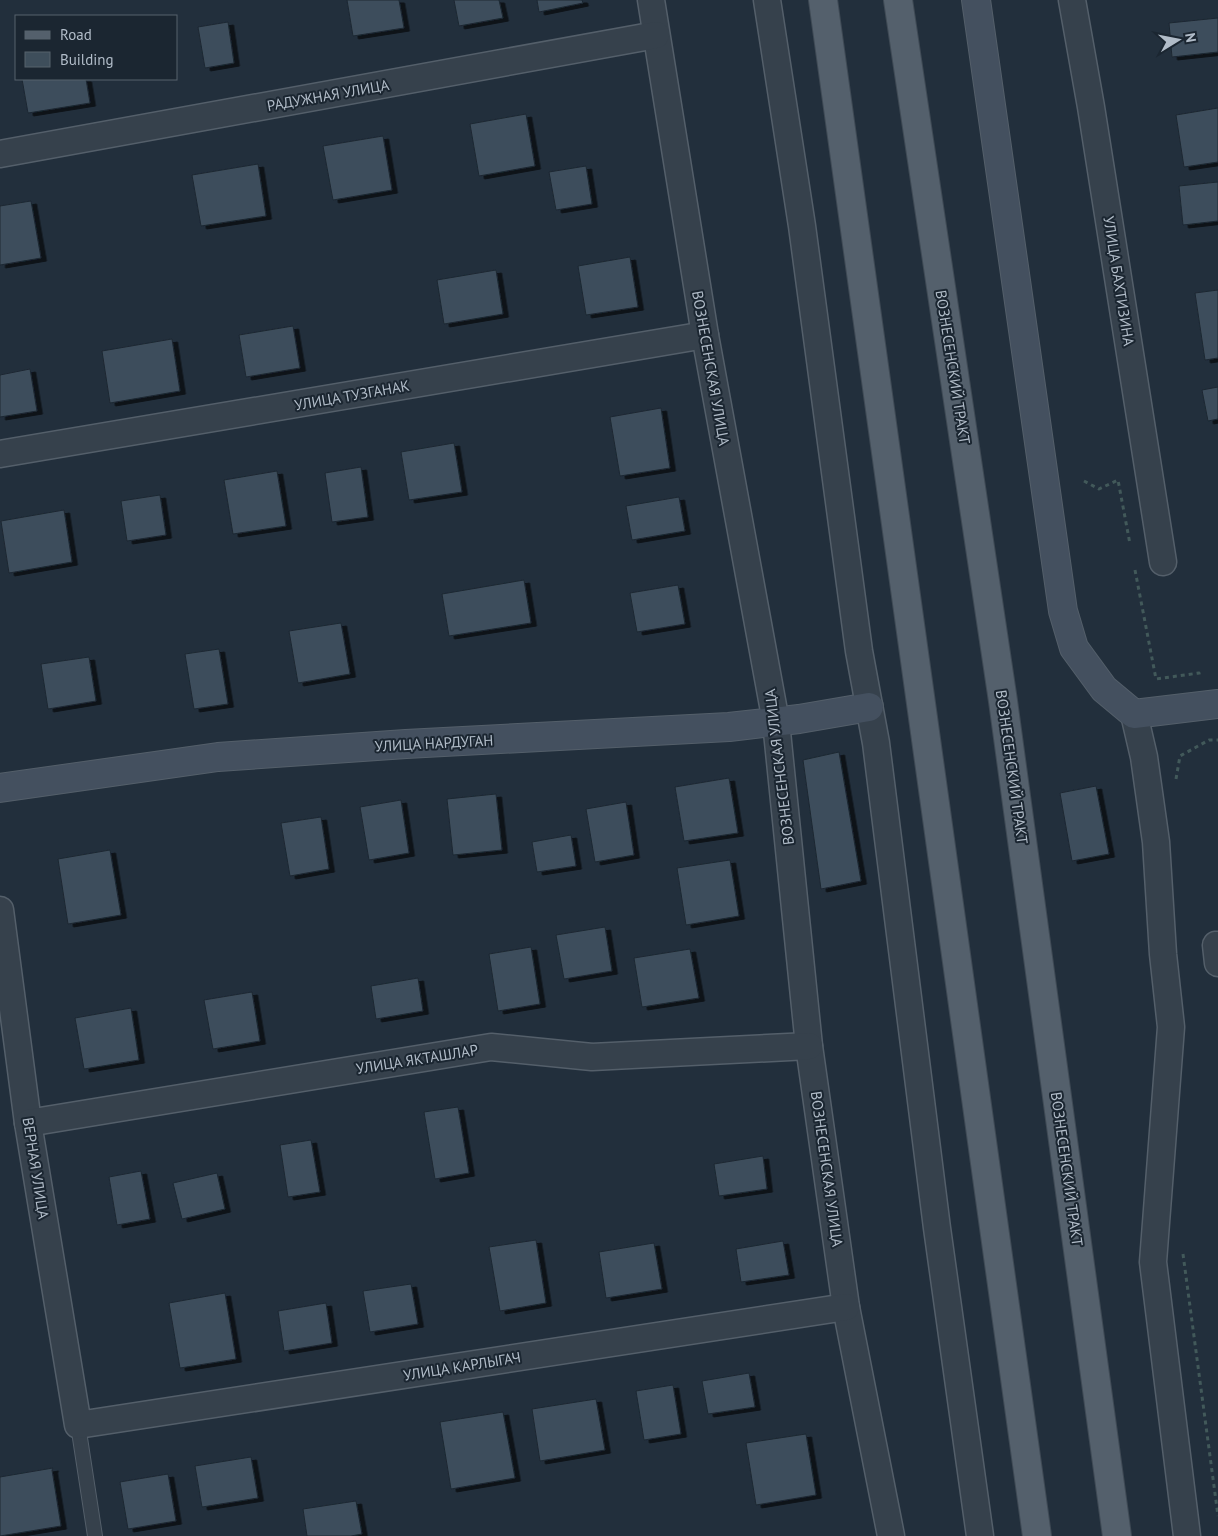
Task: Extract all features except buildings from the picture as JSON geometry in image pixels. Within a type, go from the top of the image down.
[{"type":"main road","points":[[823,0],[1037,1536]]},
{"type":"main road","name":"ВОЗНЕСЕНСКИЙ ТРАКТ","points":[[898,0],[1001,691],[1117,1536]]},
{"type":"street","name":"ВОЗНЕСЕНСКАЯ УЛИЦА","points":[[651,0],[705,334],[776,722],[809,1046],[846,1307],[891,1536]]},
{"type":"street","points":[[767,0],[802,226],[859,651],[876,743],[934,1209],[980,1536]]},
{"type":"street","points":[[976,0],[1063,611],[1074,648],[1104,690],[1134,714],[1144,757],[1156,842],[1163,954],[1171,1027],[1153,1262],[1187,1536]]},
{"type":"street","name":"УЛИЦА БАХТИЗИНА","points":[[1072,0],[1091,107],[1163,562]]},
{"type":"street","name":"РАДУЖНАЯ УЛИЦА","points":[[0,154],[656,35]]},
{"type":"street","name":"УЛИЦА ТУЗГАНАК","points":[[0,454],[705,334]]},
{"type":"street","points":[[1134,714],[1211,705]]},
{"type":"street","name":"УЛИЦА НАРДУГАН","points":[[0,788],[218,757],[406,744],[729,727],[776,722],[869,707]]},
{"type":"street","name":"ВЕРНАЯ УЛИЦА","points":[[0,910],[28,1122],[78,1425]]},
{"type":"street","name":"УЛИЦА ЯКТАШЛАР","points":[[28,1122],[491,1047],[592,1056],[809,1046]]},
{"type":"street","name":"УЛИЦА КАРЛЫГАЧ","points":[[78,1425],[846,1307]]},
{"type":"lane","points":[[78,1425],[95,1536]]},
{"type":"path","points":[[1084,481],[1099,489],[1118,480],[1131,546]]},
{"type":"path","points":[[1134,565],[1156,679],[1199,674],[1211,705],[1208,740]]}]
